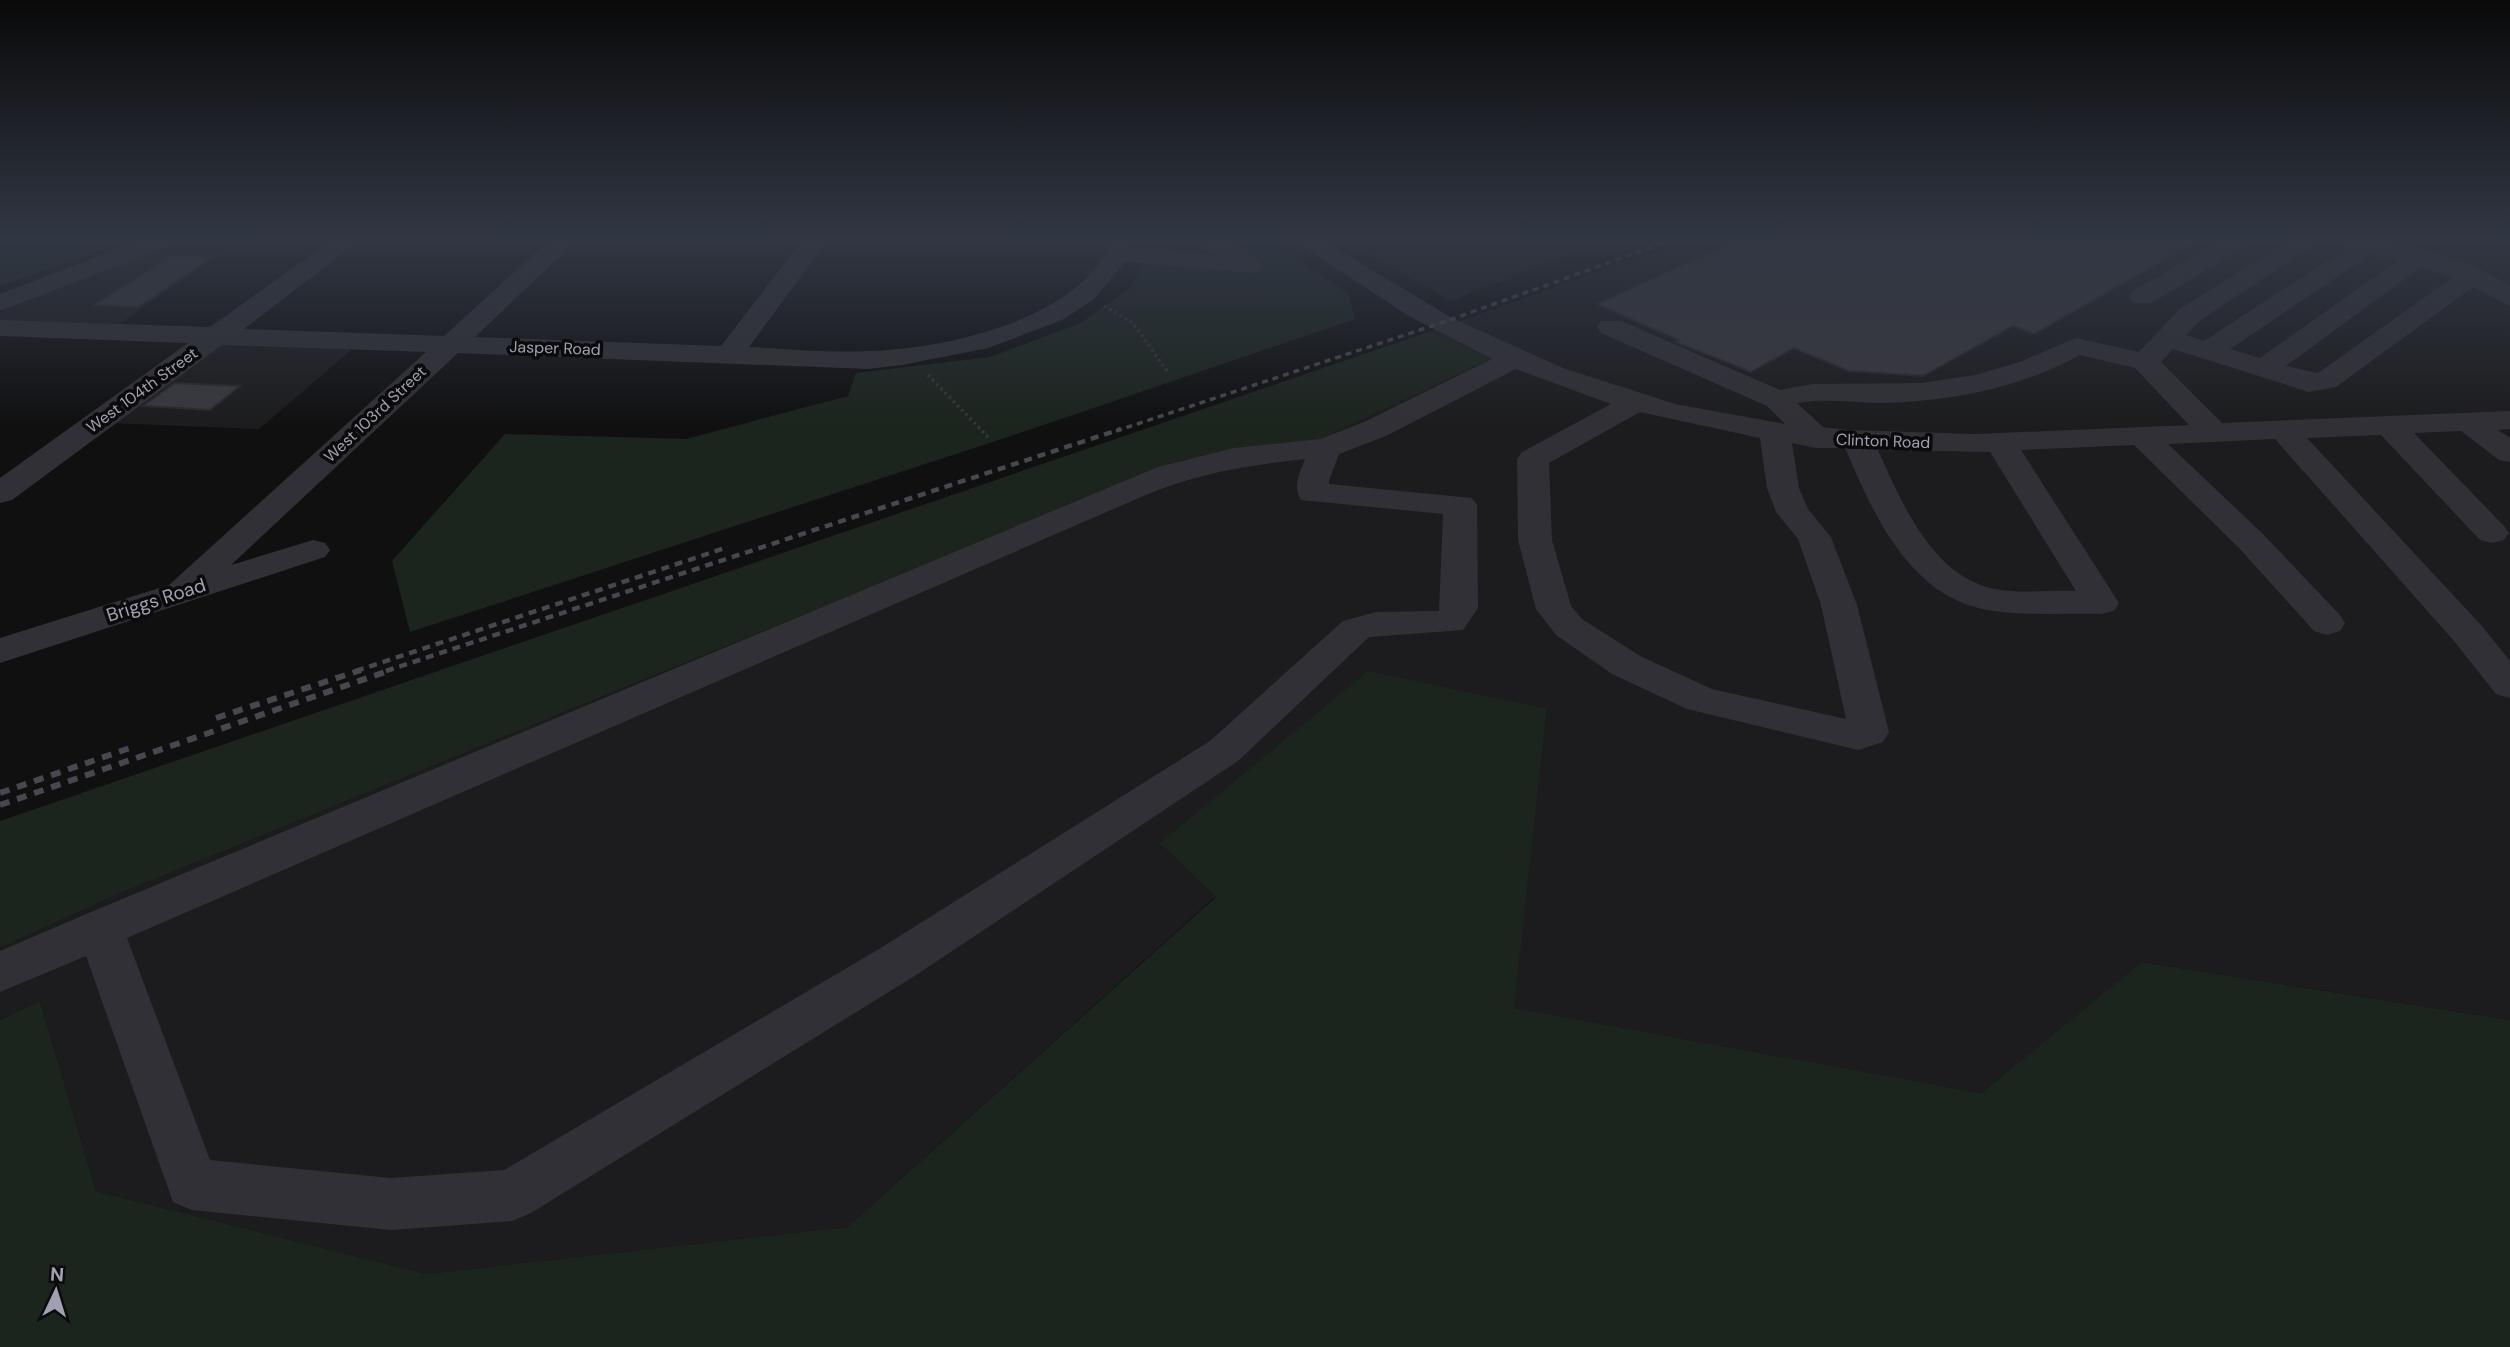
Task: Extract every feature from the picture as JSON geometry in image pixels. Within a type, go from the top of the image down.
[{"type":"street","points":[[10,328],[68,300]]},
{"type":"street","name":"West 104th Street","points":[[0,494],[265,300]]},
{"type":"street","name":"West 103rd Street","points":[[183,590],[500,300]]},
{"type":"street","points":[[730,354],[771,300]]},
{"type":"street","name":"Jasper Road","points":[[10,328],[868,360],[936,354],[1040,320],[1086,300]]},
{"type":"street","name":"Clinton Road","points":[[1406,300],[1455,329],[1516,358],[1634,402],[1716,424],[1778,417],[1816,439],[2000,442],[2510,420]]},
{"type":"street","points":[[2150,300],[2191,314]]},
{"type":"street","points":[[2145,362],[2191,314],[2213,300]]},
{"type":"street","points":[[2209,350],[2285,300]]},
{"type":"street","points":[[2265,368],[2359,300]]},
{"type":"street","points":[[2168,338],[2309,383],[2326,380],[2437,300]]},
{"type":"street","points":[[1611,327],[1778,417]]},
{"type":"street","points":[[1634,402],[1596,427],[1533,459],[1535,540],[1554,609],[1569,627],[1626,665],[1701,700],[1858,736],[1868,732],[1839,605],[1814,537],[1793,512],[1783,488],[1778,417],[1801,394],[1922,391],[1998,379],[2028,371],[2076,346],[2145,362],[2214,433]]},
{"type":"street","points":[[0,972],[1139,486],[1234,457],[1325,448],[1374,429],[1516,358]]},
{"type":"street","points":[[2468,422],[2510,453]]},
{"type":"street","points":[[2389,425],[2492,533]]},
{"type":"street","points":[[2283,430],[2468,633],[2481,653],[2510,685]]},
{"type":"street","points":[[2142,436],[2251,541],[2327,623]]},
{"type":"street","points":[[1858,441],[1897,520],[1916,552],[1934,572],[1976,597],[1993,600],[2101,603],[2000,442]]},
{"type":"street","points":[[100,928],[192,1184],[391,1204],[512,1195],[896,963],[1224,751],[1356,629],[1376,624],[1450,622],[1460,608],[1460,505],[1314,493],[1312,481],[1325,448]]},
{"type":"street","name":"Briggs Road","points":[[0,651],[313,550]]},
{"type":"path","points":[[1103,300],[1133,323],[1169,374]]},
{"type":"path","points":[[920,366],[988,437]]},
{"type":"shaded area","points":[[24,300],[153,300],[116,326],[0,322],[0,313]]},
{"type":"shaded area","points":[[1113,300],[1350,300],[1355,319],[1005,438],[410,632],[392,561],[505,434],[686,439],[848,396],[856,373],[990,357],[1081,323]]},
{"type":"shaded area","points":[[1519,300],[2510,300],[2510,1020],[2143,962],[1981,1093],[1513,1008],[1547,709],[1161,842],[1216,896],[847,1227],[426,1274],[96,1191],[40,1001],[0,1020],[0,948],[116,895],[1183,460],[1322,439],[1489,359],[1431,331]]},
{"type":"shaded area","points":[[1431,331],[1490,359],[1322,439],[1183,460],[116,895],[0,948],[0,821]]},
{"type":"shaded area","points":[[217,341],[356,346],[259,429],[107,423]]},
{"type":"shaded area","points":[[1368,671],[1547,709],[1514,1008],[1981,1093],[2142,962],[2510,1020],[2510,1347],[0,1347],[0,1020],[40,1001],[96,1191],[426,1274],[847,1227],[1216,897],[1160,843]]},
{"type":"building","points":[[102,300],[149,300],[138,307],[94,305]]},
{"type":"building","points":[[1606,300],[2094,300],[2034,334],[2013,326],[1923,376],[1848,371],[1794,348],[1751,372],[1675,342],[1678,340],[1597,304]]},
{"type":"building","points":[[175,383],[240,386],[210,410],[143,406]]},
{"type":"railway","points":[[1116,431],[1506,300]]},
{"type":"railway","points":[[386,671],[1121,429]]},
{"type":"railway","points":[[356,671],[728,547]]},
{"type":"railway","points":[[216,718],[361,670]]},
{"type":"railway","points":[[0,805],[391,670]]},
{"type":"railway","points":[[0,793],[130,748]]}]
